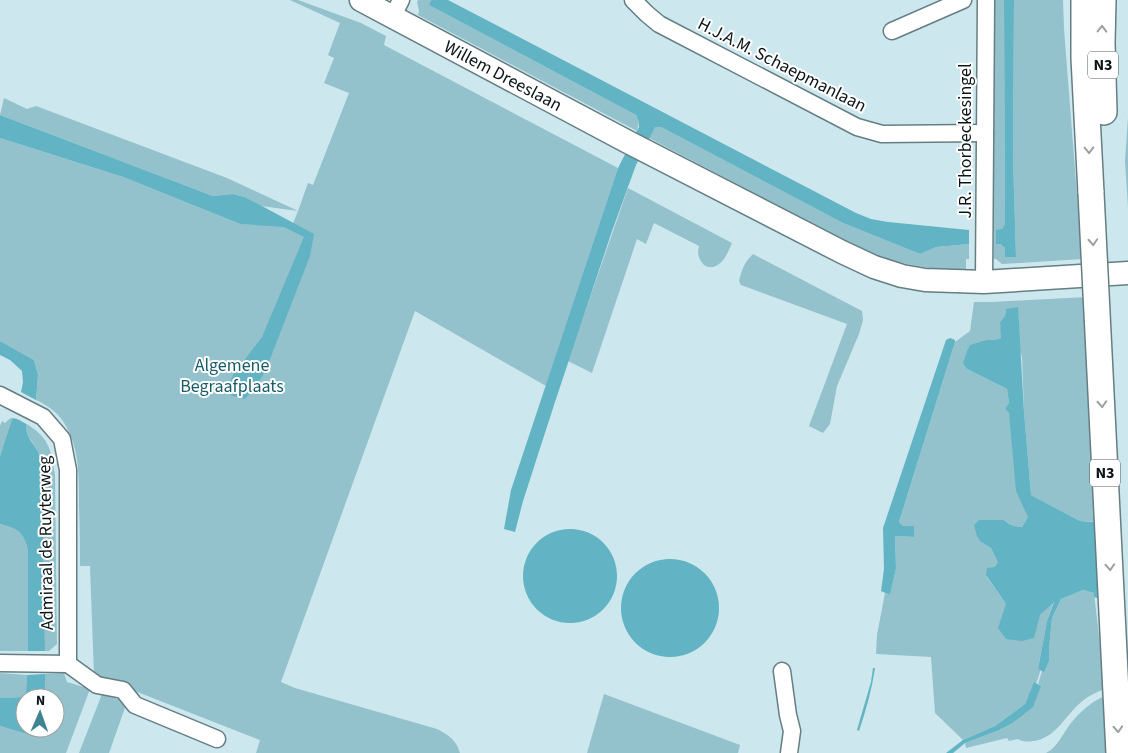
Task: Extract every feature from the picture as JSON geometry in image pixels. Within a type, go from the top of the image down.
[{"type":"main road","name":"N3","points":[[1084,0],[1084,58],[1099,193],[1128,582]]},
{"type":"main road","name":"N3","points":[[1103,0],[1099,193],[1119,753]]},
{"type":"street","name":"Willem Dreeslaan","points":[[361,0],[397,8],[636,146],[833,248],[874,267],[902,276],[925,280],[984,282],[1128,273]]},
{"type":"street","name":"H.J.A.M. Schaepmanlaan","points":[[633,0],[659,24],[857,127],[882,134],[985,133]]},
{"type":"street","points":[[892,32],[963,0]]},
{"type":"street","name":"J.R. Thorbeckesingel","points":[[984,282],[986,0]]},
{"type":"street","name":"Admiraal de Ruyterweg","points":[[0,395],[43,417],[62,439],[68,470],[68,664]]},
{"type":"street","points":[[0,663],[68,664],[97,685],[123,690],[135,705],[217,739]]},
{"type":"street","points":[[782,671],[792,731],[789,753]]},
{"type":"green space","name":"Algemene Begraafplaats","points":[[290,0],[298,0],[361,23],[386,36],[384,45],[618,168],[546,386],[415,311],[281,682],[295,688],[437,729],[452,738],[460,753],[256,753],[260,740],[94,675],[90,566],[80,566],[77,456],[71,437],[61,419],[50,408],[36,400],[38,375],[34,360],[0,341],[0,138],[123,177],[240,224],[292,226],[308,183],[313,185],[349,93],[324,83],[334,58],[328,55],[340,23]]},
{"type":"green space","points":[[418,0],[431,0],[429,5],[636,115],[639,122],[637,131],[418,15]]},
{"type":"green space","points":[[992,0],[1004,0],[1005,224],[996,244],[1000,244],[1016,257],[1013,158],[1014,0],[1063,0],[1082,259],[1002,264],[994,259]]},
{"type":"green space","points":[[4,98],[27,109],[36,106],[227,178],[298,211],[261,206],[245,197],[232,194],[213,196],[0,115]]},
{"type":"green space","points":[[1128,117],[1128,208],[1125,161]]},
{"type":"green space","points":[[654,127],[661,127],[843,223],[920,254],[936,247],[969,244],[969,259],[966,259],[966,270],[939,269],[914,265],[888,259],[864,250],[649,138]]},
{"type":"green space","points":[[628,188],[732,243],[727,255],[721,262],[714,267],[706,266],[700,260],[699,246],[654,223],[646,244],[637,239],[592,373],[568,361]]},
{"type":"green space","points":[[753,254],[862,311],[863,320],[859,334],[837,386],[830,424],[823,433],[809,426],[847,324],[741,285],[739,281],[742,270],[747,260]]},
{"type":"green space","points":[[1086,297],[1098,522],[1080,521],[1031,495],[1024,412],[1022,357],[1006,309],[1005,316],[1000,322],[1002,338],[987,340],[963,364],[967,369],[1007,389],[1009,403],[1006,410],[1009,413],[1028,517],[1022,527],[1017,527],[1004,520],[979,520],[981,542],[991,548],[999,563],[987,577],[1006,604],[1040,615],[1054,601],[1047,621],[1038,669],[1041,669],[1036,684],[1034,683],[1025,704],[995,726],[963,740],[935,713],[931,657],[876,654],[877,635],[885,593],[890,595],[896,568],[895,536],[913,537],[899,522],[955,342],[970,331],[974,302]]},
{"type":"green space","points":[[11,418],[22,421],[39,433],[48,444],[54,466],[57,644],[49,651],[45,651],[42,469],[37,450],[28,435],[26,424],[12,419],[0,456],[0,426],[2,421],[5,423]]},
{"type":"green space","points":[[0,524],[19,532],[28,550],[28,651],[0,651]]},
{"type":"green space","points":[[1083,590],[1094,593],[1105,689],[1084,700],[1053,732],[1040,739],[1027,742],[1018,739],[1009,741],[1007,738],[966,748],[965,743],[1011,724],[1040,685],[1038,684],[1042,671],[1044,671],[1049,661],[1052,618],[1061,599]]},
{"type":"green space","points":[[0,673],[27,675],[26,688],[15,688],[15,697],[0,698]]},
{"type":"green space","points":[[64,673],[67,682],[90,689],[66,753],[0,753],[0,726],[15,730],[15,738],[65,738],[65,688],[45,688],[45,674]]},
{"type":"green space","points":[[102,694],[127,702],[109,753],[79,753]]},
{"type":"green space","points":[[604,694],[740,745],[738,753],[587,753]]},
{"type":"green space","points":[[1105,696],[1108,753],[1046,753],[1057,744],[1071,723],[1082,711]]},
{"type":"shaded area","points":[[431,0],[448,0],[856,213],[871,219],[888,222],[969,230],[969,244],[936,247],[920,254],[843,223],[661,127],[655,127],[636,165],[612,231],[523,501],[515,532],[504,529],[511,490],[618,168],[639,127],[639,122],[636,115],[429,5]]},
{"type":"shaded area","points":[[1004,0],[1014,0],[1013,158],[1016,257],[1005,257],[1005,248],[1000,244],[996,244],[996,230],[1002,229],[1005,224]]},
{"type":"shaded area","points":[[0,115],[213,196],[232,194],[245,197],[314,234],[310,256],[265,372],[245,399],[233,396],[229,393],[228,387],[233,375],[262,337],[304,237],[284,227],[240,224],[123,177],[0,138]]},
{"type":"shaded area","points":[[1018,307],[1031,495],[1080,521],[1128,525],[1101,599],[1094,597],[1094,593],[1083,590],[1061,599],[1052,618],[1049,661],[1044,672],[1038,669],[1047,621],[1054,602],[1040,615],[1034,638],[1022,641],[1006,639],[998,628],[1006,604],[986,575],[987,568],[995,567],[998,562],[991,548],[981,542],[977,536],[974,525],[979,520],[1004,520],[1017,527],[1022,527],[1028,517],[1016,491],[1009,413],[1006,410],[1009,403],[1007,389],[967,369],[963,364],[970,345],[1001,338],[1000,322],[1005,316],[1006,309]]},
{"type":"shaded area","points":[[950,338],[955,340],[955,342],[899,522],[903,526],[914,526],[914,537],[895,536],[896,568],[890,595],[881,591],[884,569],[883,528],[946,340]]},
{"type":"shaded area","points":[[0,341],[34,360],[38,375],[36,400],[21,392],[23,382],[22,371],[10,360],[0,355]]},
{"type":"shaded area","points":[[12,419],[26,424],[27,433],[38,452],[42,469],[45,651],[28,651],[28,550],[26,544],[19,532],[0,524],[0,456]]},
{"type":"shaded area","points":[[561,529],[579,529],[604,542],[614,558],[617,576],[614,594],[604,610],[579,623],[561,623],[536,610],[523,585],[523,567],[536,542]]},
{"type":"shaded area","points":[[670,559],[689,562],[705,573],[716,589],[719,608],[716,627],[705,643],[689,654],[670,657],[651,654],[635,643],[624,627],[621,608],[624,589],[635,573],[651,562]]},
{"type":"shaded area","points":[[873,668],[875,668],[872,684],[859,731],[857,730],[871,682]]},
{"type":"shaded area","points":[[45,674],[45,688],[26,688],[27,675]]},
{"type":"shaded area","points":[[1034,682],[1041,686],[1033,707],[1011,724],[965,743],[953,753],[946,753],[963,740],[995,726],[1025,704]]},
{"type":"shaded area","points":[[15,697],[15,730],[0,726],[0,698]]},
{"type":"pier","points":[[1096,520],[1128,522],[1128,602],[1117,603]]}]
